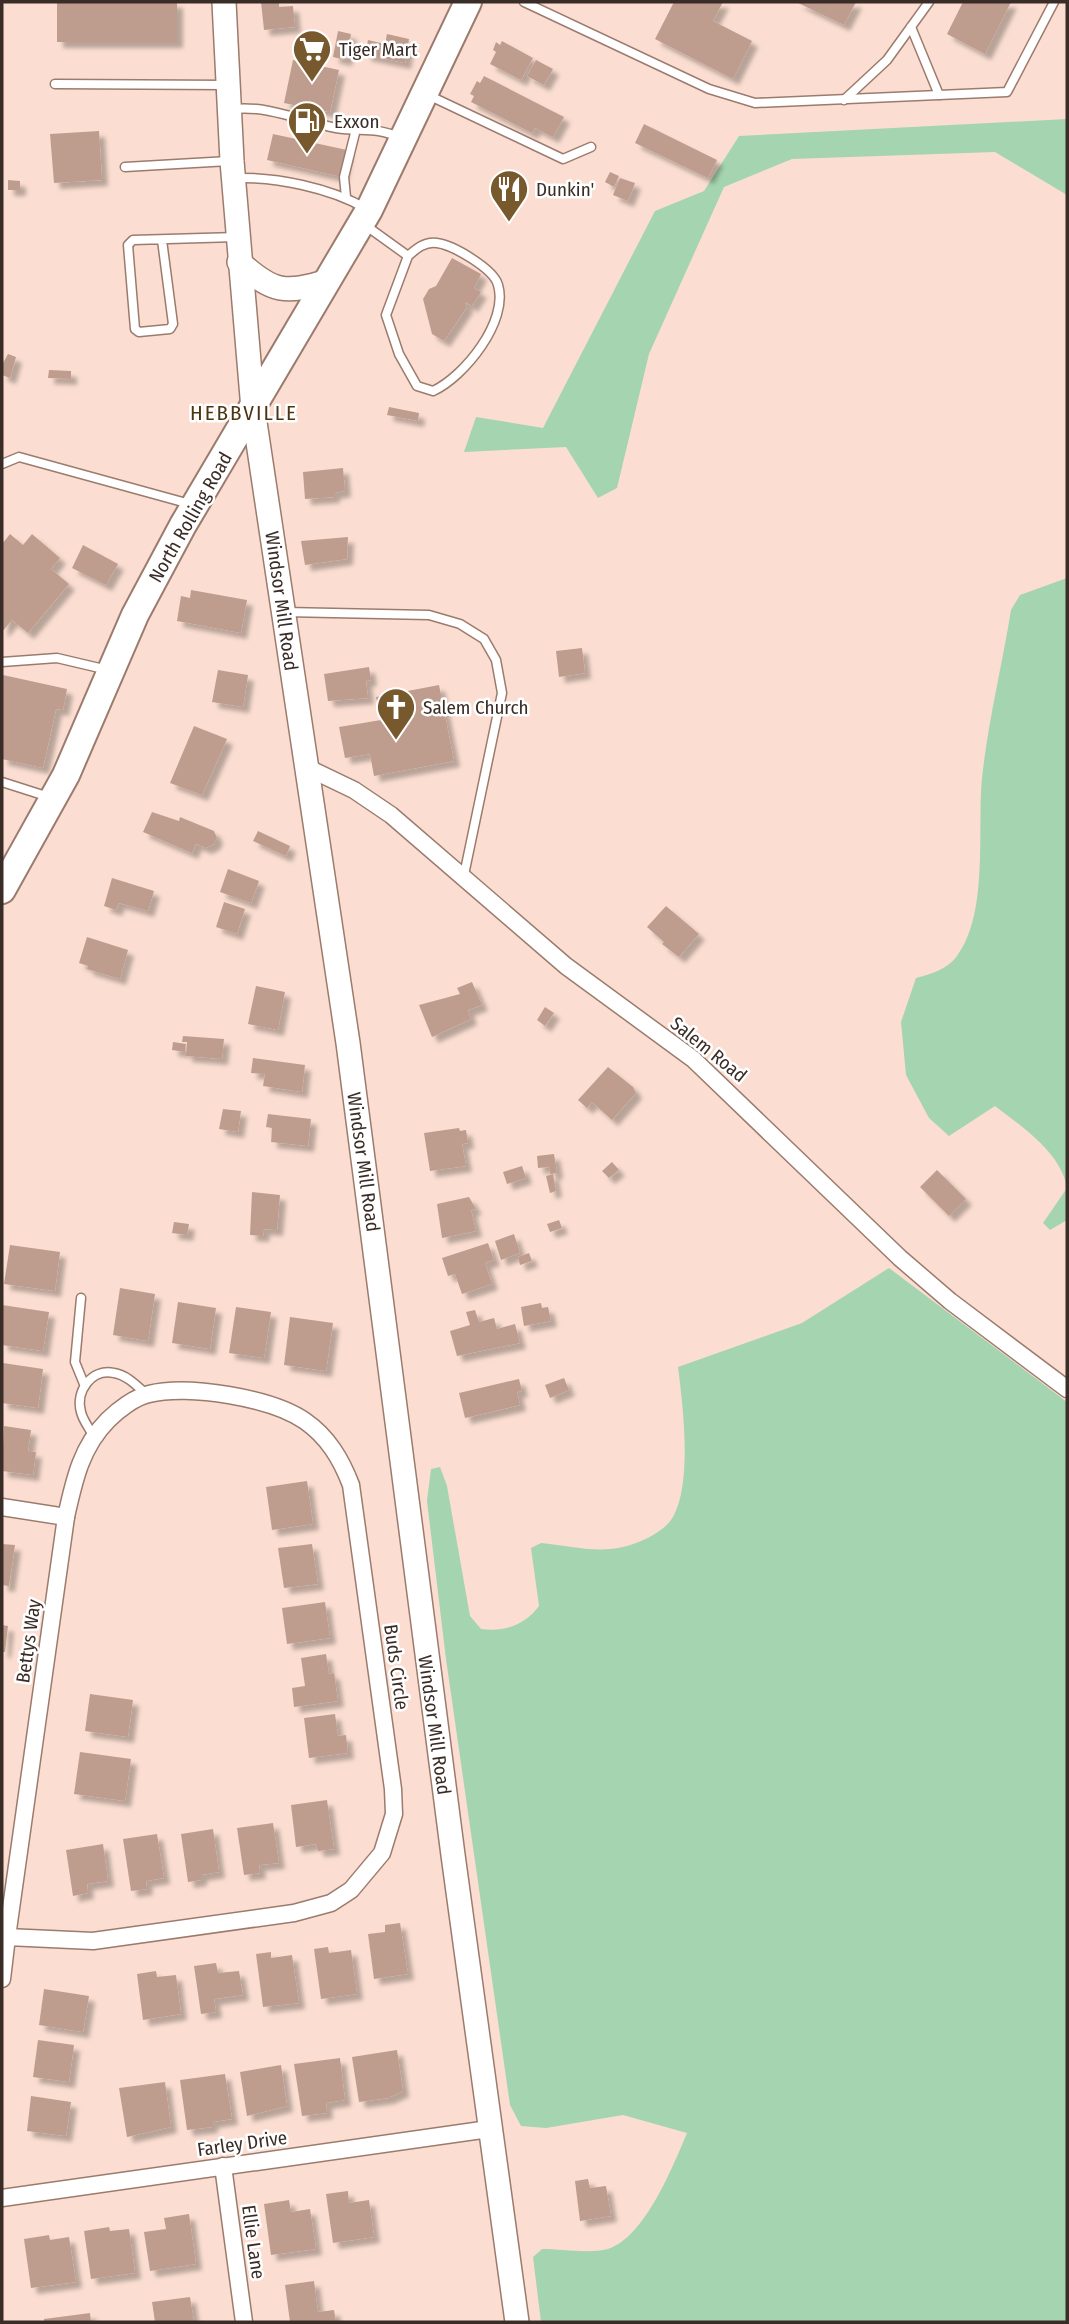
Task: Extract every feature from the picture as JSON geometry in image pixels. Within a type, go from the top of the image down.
[{"type":"main road","name":"Windsor Mill Road","points":[[224,2],[237,237],[253,409],[388,1337],[489,2129],[517,2322]]},
{"type":"main road","name":"North Rolling Road","points":[[2,890],[53,799],[135,615],[195,505],[365,216],[468,2]]},
{"type":"main road","points":[[239,262],[260,281],[277,289],[298,290],[328,281]]},
{"type":"street","name":"Salem Road","points":[[306,767],[354,790],[391,815],[464,875],[566,966],[693,1059],[849,1210],[950,1301],[1067,1388]]},
{"type":"street","name":"Buds Circle","points":[[8,1937],[93,1941],[314,1909],[351,1890],[382,1853],[389,1836],[394,1814],[393,1789],[351,1485],[342,1460],[306,1421],[283,1408],[190,1392],[146,1394]]},
{"type":"street","points":[[2,1507],[66,1517],[81,1458],[94,1437],[108,1419],[146,1394]]},
{"type":"street","name":"Bettys Way","points":[[2,1979],[66,1517]]},
{"type":"street","name":"Farley Drive","points":[[2,2198],[489,2129]]},
{"type":"street","name":"Ellie Lane","points":[[223,2166],[243,2322]]},
{"type":"lane","points":[[524,2],[732,98],[755,103],[1007,92],[1054,2]]},
{"type":"lane","points":[[844,100],[887,60],[929,2]]},
{"type":"lane","points":[[911,27],[939,95]]},
{"type":"lane","points":[[55,84],[227,85]]},
{"type":"lane","points":[[425,93],[563,159],[591,147]]},
{"type":"lane","points":[[228,110],[250,107],[339,128],[382,129],[404,139]]},
{"type":"lane","points":[[346,197],[344,177],[356,129]]},
{"type":"lane","points":[[124,167],[233,170],[257,178],[346,197],[408,256]]},
{"type":"lane","points":[[162,240],[173,324],[170,329],[139,332],[135,329],[128,245],[134,240],[237,237]]},
{"type":"lane","points":[[437,243],[490,272],[499,286],[498,308],[484,343],[447,384],[433,390],[417,386],[399,354],[386,315],[408,256],[422,244],[437,243]]},
{"type":"lane","points":[[2,464],[19,457],[195,505]]},
{"type":"lane","points":[[283,612],[315,610],[429,615],[460,624],[484,639],[495,660],[502,694],[464,875]]},
{"type":"lane","points":[[2,662],[57,658],[111,670]]},
{"type":"lane","points":[[2,782],[53,799]]},
{"type":"lane","points":[[81,1298],[75,1362],[84,1384],[80,1399],[81,1412],[94,1437]]},
{"type":"lane","points":[[84,1384],[96,1375],[111,1372],[125,1377],[146,1394]]},
{"type":"green space","points":[[1067,119],[1067,195],[995,152],[792,159],[724,187],[649,354],[617,488],[598,498],[566,447],[464,452],[476,417],[543,428],[655,211],[704,191],[739,136]]},
{"type":"green space","points":[[1067,578],[1067,1188],[1057,1163],[1049,1152],[995,1106],[949,1136],[929,1118],[906,1075],[901,1022],[916,978],[939,970],[953,961],[967,938],[974,917],[980,870],[982,778],[1011,610],[1020,595]]},
{"type":"green space","points":[[1067,1188],[1067,1220],[1050,1230],[1043,1223]]},
{"type":"green space","points":[[889,1268],[1067,1402],[1067,2322],[541,2322],[533,2257],[542,2249],[600,2250],[621,2242],[646,2216],[687,2133],[623,2115],[546,2128],[521,2126],[510,2105],[446,1659],[427,1501],[431,1469],[440,1467],[447,1486],[470,1616],[481,1629],[514,1626],[539,1606],[531,1548],[541,1543],[593,1549],[618,1548],[655,1534],[674,1515],[683,1483],[685,1442],[678,1367],[802,1323]]},
{"type":"building","points":[[57,2],[177,2],[177,42],[57,42]]},
{"type":"building","points":[[261,2],[279,2],[279,7],[293,6],[295,27],[264,30]]},
{"type":"building","points":[[674,2],[723,2],[713,21],[752,41],[733,79],[655,39]]},
{"type":"building","points":[[796,2],[856,2],[844,25]]},
{"type":"building","points":[[963,2],[1011,2],[985,54],[947,34]]},
{"type":"building","points":[[338,31],[351,34],[346,60],[333,57]]},
{"type":"building","points":[[387,34],[409,39],[405,63],[365,55],[368,40],[385,44]]},
{"type":"building","points":[[502,41],[533,58],[521,80],[490,64],[496,52],[493,50],[496,42],[500,45]]},
{"type":"building","points":[[293,60],[339,70],[330,112],[284,103]]},
{"type":"building","points":[[536,60],[553,69],[544,85],[527,76]]},
{"type":"building","points":[[484,76],[564,117],[553,137],[535,128],[532,133],[471,102],[474,96],[470,94],[477,81],[480,83]]},
{"type":"building","points":[[644,124],[717,160],[708,178],[635,143]]},
{"type":"building","points":[[99,131],[102,180],[54,183],[50,134]]},
{"type":"building","name":"Exxon","points":[[273,134],[347,150],[342,177],[267,160]]},
{"type":"building","points":[[610,172],[619,176],[614,187],[605,182]]},
{"type":"building","points":[[620,178],[635,183],[628,201],[613,195]]},
{"type":"building","points":[[8,180],[20,181],[20,190],[8,190]]},
{"type":"building","points":[[452,258],[481,274],[474,288],[481,292],[472,306],[465,302],[467,307],[444,341],[432,334],[423,299],[429,289],[436,286]]},
{"type":"building","points":[[8,354],[16,357],[10,378],[2,375],[2,365]]},
{"type":"building","points":[[49,370],[71,371],[71,379],[48,378]]},
{"type":"building","points":[[389,407],[419,413],[418,421],[387,415]]},
{"type":"building","points":[[343,468],[345,491],[334,493],[334,497],[305,499],[303,472]]},
{"type":"building","points":[[10,534],[23,545],[32,534],[60,558],[51,569],[69,584],[28,633],[12,620],[2,632],[2,544]]},
{"type":"building","points":[[348,537],[347,559],[305,565],[301,541]]},
{"type":"building","points":[[83,545],[118,564],[106,585],[72,568]]},
{"type":"building","points":[[191,590],[247,600],[241,633],[177,621],[181,596],[190,598]]},
{"type":"building","points":[[582,648],[585,673],[559,677],[556,651]]},
{"type":"building","points":[[369,667],[371,680],[366,681],[368,698],[328,701],[324,674]]},
{"type":"building","points":[[218,670],[248,675],[243,707],[212,702]]},
{"type":"building","points":[[3,675],[67,689],[63,710],[56,709],[43,768],[2,759]]},
{"type":"building","name":"Salem Church","points":[[439,685],[454,761],[374,776],[370,754],[345,758],[339,727],[381,720],[376,697]]},
{"type":"building","points":[[194,726],[227,739],[202,795],[170,783]]},
{"type":"building","points":[[152,812],[179,821],[180,817],[214,831],[217,838],[214,844],[206,848],[196,844],[192,853],[143,832]]},
{"type":"building","points":[[258,831],[290,846],[286,856],[253,841]]},
{"type":"building","points":[[228,869],[259,881],[251,903],[220,892]]},
{"type":"building","points":[[112,878],[154,891],[148,911],[119,903],[116,910],[104,906]]},
{"type":"building","points":[[224,902],[245,909],[237,934],[216,927]]},
{"type":"building","points":[[666,906],[699,934],[679,957],[662,944],[664,942],[647,927]]},
{"type":"building","points":[[87,937],[128,950],[120,979],[87,969],[88,966],[79,963]]},
{"type":"building","points":[[472,982],[482,1005],[468,1010],[471,1019],[432,1037],[419,1005],[460,994],[457,988]]},
{"type":"building","points":[[256,986],[285,992],[278,1030],[248,1024]]},
{"type":"building","points":[[545,1007],[554,1013],[545,1026],[537,1020]]},
{"type":"building","points":[[183,1036],[224,1039],[222,1059],[186,1056],[187,1042],[182,1042]]},
{"type":"building","points":[[173,1042],[186,1044],[185,1052],[172,1050]]},
{"type":"building","points":[[253,1058],[305,1065],[302,1092],[263,1086],[265,1074],[251,1073]]},
{"type":"building","points":[[608,1067],[633,1087],[636,1093],[612,1120],[592,1102],[587,1108],[578,1100]]},
{"type":"building","points":[[223,1109],[241,1111],[238,1132],[219,1129]]},
{"type":"building","points":[[268,1114],[311,1119],[308,1146],[271,1142],[272,1128],[266,1127]]},
{"type":"building","points":[[459,1128],[460,1131],[466,1130],[468,1143],[462,1144],[466,1166],[430,1171],[424,1133]]},
{"type":"building","points":[[554,1154],[557,1173],[550,1174],[549,1167],[538,1168],[537,1156]]},
{"type":"building","points":[[612,1162],[619,1170],[609,1178],[602,1171]]},
{"type":"building","points":[[522,1166],[526,1178],[507,1184],[503,1172]]},
{"type":"building","points":[[937,1170],[966,1199],[949,1216],[920,1187]]},
{"type":"building","points":[[553,1174],[556,1191],[550,1193],[546,1176]]},
{"type":"building","points":[[252,1192],[280,1195],[277,1230],[264,1229],[263,1236],[250,1235]]},
{"type":"building","points":[[469,1197],[476,1209],[471,1210],[476,1231],[442,1238],[437,1204]]},
{"type":"building","points":[[559,1220],[562,1228],[550,1232],[547,1224]]},
{"type":"building","points":[[174,1222],[189,1224],[187,1235],[172,1233]]},
{"type":"building","points":[[514,1234],[520,1253],[501,1260],[495,1241]]},
{"type":"building","points":[[488,1243],[494,1260],[485,1263],[492,1284],[462,1294],[455,1274],[448,1276],[442,1258]]},
{"type":"building","points":[[10,1245],[60,1252],[55,1291],[4,1284]]},
{"type":"building","points":[[529,1253],[532,1261],[520,1265],[518,1257]]},
{"type":"building","points":[[120,1288],[155,1294],[148,1341],[113,1335]]},
{"type":"building","points":[[178,1302],[216,1308],[210,1349],[172,1343]]},
{"type":"building","points":[[541,1303],[542,1308],[548,1307],[551,1321],[524,1326],[521,1307]]},
{"type":"building","points":[[2,1305],[49,1312],[43,1351],[2,1345]]},
{"type":"building","points":[[236,1307],[271,1312],[264,1358],[229,1353]]},
{"type":"building","points":[[475,1310],[479,1322],[494,1318],[497,1329],[515,1324],[520,1343],[457,1356],[450,1331],[470,1325],[466,1312]]},
{"type":"building","points":[[290,1317],[333,1323],[326,1371],[284,1365]]},
{"type":"building","points":[[3,1363],[43,1369],[38,1408],[2,1403]]},
{"type":"building","points":[[564,1378],[569,1390],[550,1398],[545,1385]]},
{"type":"building","points":[[519,1379],[522,1391],[517,1392],[520,1405],[465,1418],[459,1393]]},
{"type":"building","points":[[4,1426],[31,1430],[28,1451],[36,1452],[33,1475],[2,1471]]},
{"type":"building","points":[[307,1481],[313,1524],[272,1530],[266,1487]]},
{"type":"building","points":[[2,1544],[15,1545],[9,1586],[2,1585]]},
{"type":"building","points":[[312,1544],[318,1584],[284,1588],[278,1548]]},
{"type":"building","points":[[325,1602],[330,1638],[287,1644],[282,1608]]},
{"type":"building","points":[[2,1625],[8,1626],[5,1652],[2,1652]]},
{"type":"building","points":[[326,1654],[329,1674],[334,1673],[338,1701],[294,1707],[292,1688],[305,1686],[301,1658]]},
{"type":"building","points":[[90,1694],[133,1700],[128,1737],[85,1731]]},
{"type":"building","points":[[335,1714],[338,1736],[346,1735],[348,1753],[309,1758],[304,1718]]},
{"type":"building","points":[[80,1752],[131,1759],[125,1801],[74,1794]]},
{"type":"building","points":[[327,1800],[334,1849],[318,1851],[316,1844],[296,1847],[291,1805]]},
{"type":"building","points":[[273,1823],[279,1863],[259,1865],[260,1873],[244,1875],[237,1828]]},
{"type":"building","points":[[213,1829],[219,1872],[201,1875],[201,1880],[188,1882],[181,1834]]},
{"type":"building","points":[[157,1834],[164,1878],[146,1881],[147,1889],[131,1891],[123,1839]]},
{"type":"building","points":[[103,1844],[108,1881],[87,1884],[88,1893],[73,1896],[66,1850]]},
{"type":"building","points":[[400,1923],[408,1974],[374,1979],[368,1934],[385,1932],[385,1925]]},
{"type":"building","points":[[328,1947],[329,1953],[351,1950],[357,1994],[321,1999],[314,1949]]},
{"type":"building","points":[[271,1952],[271,1958],[292,1955],[299,2003],[263,2007],[256,1954]]},
{"type":"building","points":[[216,1963],[218,1973],[239,1971],[243,1995],[214,1999],[216,2012],[201,2014],[194,1966]]},
{"type":"building","points":[[156,1971],[157,1977],[176,1975],[181,2014],[143,2020],[137,1974]]},
{"type":"building","points":[[44,1989],[89,1996],[83,2032],[39,2025]]},
{"type":"building","points":[[38,2040],[74,2045],[69,2082],[33,2077]]},
{"type":"building","points":[[397,2050],[403,2091],[388,2098],[359,2102],[352,2057]]},
{"type":"building","points":[[340,2058],[345,2100],[326,2103],[327,2113],[302,2116],[294,2064]]},
{"type":"building","points":[[281,2065],[287,2106],[247,2116],[240,2072]]},
{"type":"building","points":[[225,2074],[232,2119],[212,2122],[212,2127],[187,2130],[180,2080]]},
{"type":"building","points":[[165,2082],[171,2127],[127,2137],[119,2088]]},
{"type":"building","points":[[31,2096],[71,2102],[66,2136],[27,2131]]},
{"type":"building","points":[[588,2179],[590,2188],[606,2186],[611,2216],[580,2221],[575,2181]]},
{"type":"building","points":[[348,2191],[349,2203],[369,2200],[374,2237],[333,2243],[326,2194]]},
{"type":"building","points":[[289,2200],[291,2212],[310,2209],[316,2249],[271,2255],[264,2204]]},
{"type":"building","points":[[189,2214],[196,2264],[150,2271],[144,2232],[166,2229],[164,2218]]},
{"type":"building","points":[[109,2227],[110,2231],[129,2229],[135,2273],[91,2279],[84,2231]]},
{"type":"building","points":[[49,2235],[50,2240],[69,2237],[76,2282],[31,2288],[24,2239]]},
{"type":"building","points":[[314,2281],[318,2312],[334,2310],[336,2322],[290,2322],[285,2285]]},
{"type":"building","points":[[190,2297],[194,2322],[155,2322],[152,2302]]},
{"type":"building","points":[[90,2313],[91,2322],[44,2322],[44,2319]]},
{"type":"place","name":"Tiger Mart","points":[[312,83]]},
{"type":"place","name":"Exxon","points":[[307,155]]},
{"type":"place","name":"Dunkin'","points":[[509,223]]},
{"type":"place","name":"Salem Church","points":[[396,741]]},
{"type":"district","name":"HEBBVILLE","points":[[244,413]]}]
